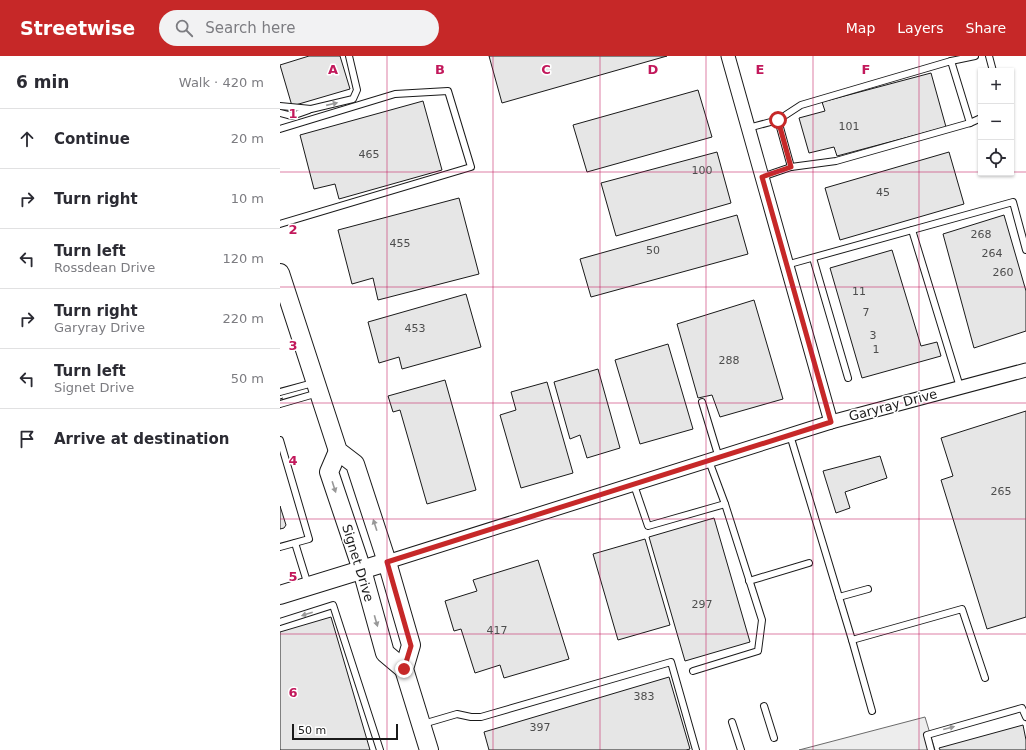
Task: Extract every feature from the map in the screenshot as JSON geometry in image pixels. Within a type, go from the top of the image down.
[{"type":"street","points":[[728,56],[831,422]]},
{"type":"street","points":[[280,273],[338,451]]},
{"type":"street","name":"Garyray Drive","points":[[280,595],[831,422],[960,387],[1026,371]]},
{"type":"street","name":"Signet Drive","points":[[338,451],[355,464],[387,562],[411,646],[404,669],[386,654],[362,570],[329,472],[338,451]]},
{"type":"street","points":[[404,669],[429,750]]},
{"type":"lane","points":[[280,113],[292,116],[311,109],[353,99],[357,90],[349,56]]},
{"type":"lane","points":[[748,128],[778,120],[801,105],[975,56]]},
{"type":"lane","points":[[989,56],[992,68]]},
{"type":"lane","points":[[951,62],[970,123]]},
{"type":"lane","points":[[280,129],[395,94],[448,91],[471,167],[280,224]]},
{"type":"lane","points":[[280,106],[311,109]]},
{"type":"lane","points":[[762,177],[791,167],[836,161],[970,123],[978,119]]},
{"type":"lane","points":[[778,120],[791,167]]},
{"type":"lane","points":[[786,265],[1013,202],[1026,250]]},
{"type":"lane","points":[[912,230],[960,387]]},
{"type":"lane","points":[[813,258],[848,378]]},
{"type":"lane","points":[[280,392],[317,387]]},
{"type":"lane","points":[[280,404],[317,387]]},
{"type":"lane","points":[[693,671],[758,651],[762,620],[725,504],[702,402]]},
{"type":"lane","points":[[790,435],[872,711]]},
{"type":"lane","points":[[280,440],[309,539],[280,548]]},
{"type":"lane","points":[[634,484],[648,526],[725,504]]},
{"type":"lane","points":[[295,543],[309,586]]},
{"type":"lane","points":[[749,581],[809,563]]},
{"type":"lane","points":[[839,597],[868,589]]},
{"type":"lane","points":[[280,622],[333,605],[380,750]]},
{"type":"lane","points":[[852,640],[962,609],[985,678]]},
{"type":"lane","points":[[421,724],[457,714],[471,717],[481,717],[670,662],[696,750]]},
{"type":"lane","points":[[764,706],[774,738]]},
{"type":"lane","points":[[931,750],[926,734],[1022,708],[1026,716]]},
{"type":"lane","points":[[732,722],[741,750]]},
{"type":"shaded area","points":[[925,717],[935,750],[799,750]]},
{"type":"building","points":[[309,56],[340,56],[350,89],[292,106],[280,65]]},
{"type":"building","points":[[489,56],[667,56],[502,103]]},
{"type":"building","points":[[931,73],[946,127],[837,156],[834,147],[809,153],[799,118],[825,111],[822,102]]},
{"type":"building","points":[[698,90],[712,137],[587,172],[573,125]]},
{"type":"building","points":[[423,101],[442,170],[339,199],[335,184],[314,189],[300,135]]},
{"type":"building","points":[[717,152],[731,203],[616,236],[601,183]]},
{"type":"building","points":[[949,152],[964,204],[840,240],[825,188]]},
{"type":"building","points":[[459,198],[479,274],[378,300],[373,278],[352,284],[338,230]]},
{"type":"building","points":[[737,215],[748,254],[591,297],[580,259]]},
{"type":"building","points":[[1004,215],[1026,291],[1026,331],[974,348],[943,234]]},
{"type":"building","points":[[892,250],[921,346],[937,342],[941,356],[862,378],[830,268]]},
{"type":"building","points":[[466,294],[481,347],[402,369],[399,357],[379,363],[368,322]]},
{"type":"building","points":[[754,300],[783,399],[720,417],[712,395],[698,398],[677,324]]},
{"type":"building","points":[[668,344],[693,429],[640,444],[615,360]]},
{"type":"building","points":[[598,369],[620,448],[587,458],[580,435],[570,439],[554,382]]},
{"type":"building","points":[[445,380],[476,490],[427,504],[400,410],[393,412],[388,396]]},
{"type":"building","points":[[547,382],[573,473],[521,488],[500,415],[516,410],[511,392]]},
{"type":"building","points":[[1026,411],[1026,617],[987,629],[941,480],[953,476],[941,438]]},
{"type":"building","points":[[880,456],[887,478],[845,492],[850,508],[836,513],[823,471]]},
{"type":"building","points":[[280,506],[286,525],[284,528],[280,529]]},
{"type":"building","points":[[714,518],[750,642],[685,661],[649,537]]},
{"type":"building","points":[[645,539],[670,625],[618,640],[593,554]]},
{"type":"building","points":[[538,560],[569,659],[504,678],[500,665],[475,673],[461,629],[454,631],[445,601],[477,591],[473,580]]},
{"type":"building","points":[[331,617],[370,750],[280,750],[280,632]]},
{"type":"building","points":[[669,677],[690,749],[489,750],[484,732]]},
{"type":"building","points":[[1023,725],[1026,750],[940,750],[939,748]]},
{"type":"route","points":[[404,669],[411,646],[387,562],[831,422],[762,177],[791,167],[778,120]]}]
